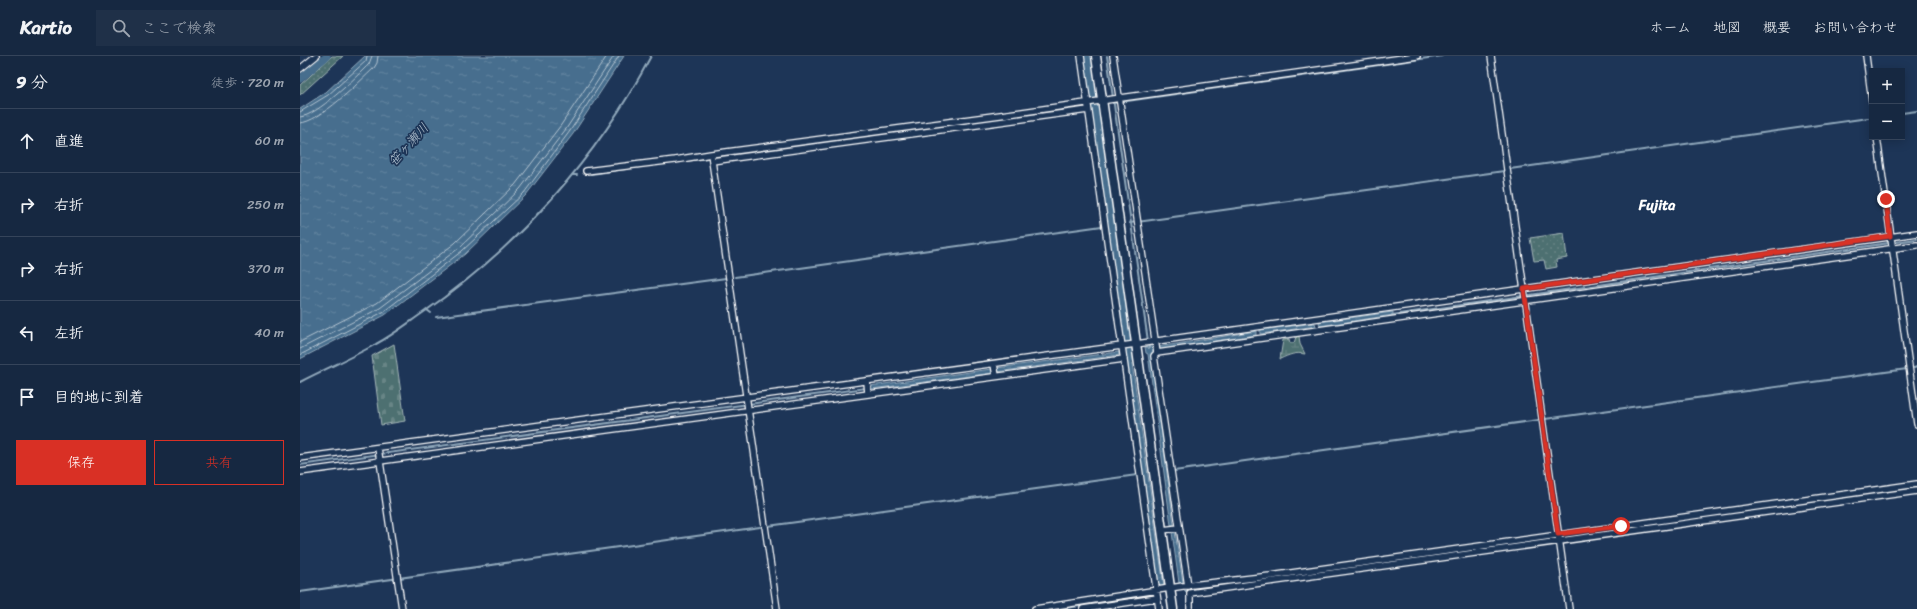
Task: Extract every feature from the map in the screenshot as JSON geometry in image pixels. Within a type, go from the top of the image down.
[{"type":"street","points":[[300,69],[316,56]]},
{"type":"street","points":[[1081,56],[1107,101]]},
{"type":"street","points":[[1096,56],[1137,222],[1153,346],[1178,589],[1173,609]]},
{"type":"street","points":[[1113,56],[1107,101],[1126,349],[1172,529],[1178,589]]},
{"type":"street","points":[[904,132],[1417,56]]},
{"type":"street","points":[[1491,56],[1569,609]]},
{"type":"street","points":[[1866,56],[1869,78]]},
{"type":"street","points":[[586,170],[712,157],[1088,110],[1107,101]]},
{"type":"street","points":[[1088,110],[1126,349],[1178,589],[1190,609]]},
{"type":"street","points":[[1877,140],[1917,424]]},
{"type":"street","points":[[712,157],[777,609]]},
{"type":"street","points":[[300,472],[379,454],[868,388],[1126,349],[1891,243],[1917,233]]},
{"type":"street","points":[[1153,346],[1891,243],[1917,246]]},
{"type":"street","points":[[300,458],[379,454],[868,388],[1126,349]]},
{"type":"street","points":[[379,454],[402,609]]},
{"type":"street","points":[[1559,538],[1917,484]]},
{"type":"street","points":[[1083,609],[1096,604],[1178,589],[1917,491]]},
{"type":"street","points":[[1034,609],[1157,598],[1178,589]]},
{"type":"street","points":[[1157,598],[1158,609]]},
{"type":"green space","points":[[332,56],[343,56],[300,95],[300,85]]},
{"type":"green space","points":[[1564,233],[1567,258],[1556,260],[1557,267],[1546,269],[1544,260],[1534,261],[1530,238]]},
{"type":"green space","points":[[1299,336],[1300,344],[1305,354],[1301,353],[1289,355],[1280,359],[1283,340],[1289,339],[1290,343],[1294,343],[1296,337]]},
{"type":"green space","points":[[394,344],[405,421],[381,425],[372,356]]},
{"type":"water","name":"笹ヶ瀬川","points":[[365,56],[624,56],[573,134],[526,195],[465,254],[385,315],[300,359],[300,109],[326,92]]},
{"type":"water","points":[[1393,312],[1393,315],[1320,326],[1319,322]]},
{"type":"water","points":[[1315,323],[1316,326],[1260,334],[1260,330]]},
{"type":"water","points":[[1256,331],[1256,335],[1158,350],[1158,347]]},
{"type":"water","points":[[1145,347],[1153,347],[1154,351],[1151,353],[1174,525],[1171,525],[1148,354],[1146,353]]},
{"type":"water","points":[[1130,350],[1164,587],[1161,588],[1158,586],[1126,351]]},
{"type":"water","points":[[1119,352],[1119,355],[997,372],[997,368]]},
{"type":"water","points":[[992,369],[993,373],[871,389],[870,386]]},
{"type":"water","points":[[1172,532],[1175,532],[1183,583],[1179,583]]},
{"type":"waterway","points":[[300,79],[327,56]]},
{"type":"waterway","points":[[300,382],[388,337],[459,286],[492,258],[553,198],[580,164],[606,130],[630,94],[651,56]]},
{"type":"waterway","points":[[1087,56],[1130,359]]},
{"type":"waterway","points":[[1107,56],[1149,348]]},
{"type":"waterway","points":[[1113,103],[1442,56]]},
{"type":"waterway","points":[[686,161],[1083,107]]},
{"type":"waterway","points":[[1905,113],[1917,111]]},
{"type":"waterway","points":[[1510,169],[1868,118]]},
{"type":"waterway","points":[[591,174],[640,167]]},
{"type":"waterway","points":[[1130,223],[1504,171]]},
{"type":"waterway","points":[[735,277],[1102,226]]},
{"type":"waterway","points":[[1392,315],[1917,239]]},
{"type":"waterway","points":[[436,317],[726,278]]},
{"type":"waterway","points":[[427,310],[431,313]]},
{"type":"waterway","points":[[1545,419],[1907,369]]},
{"type":"waterway","points":[[300,465],[866,388]]},
{"type":"waterway","points":[[1174,471],[1539,420]]},
{"type":"waterway","points":[[768,526],[1137,475]]},
{"type":"waterway","points":[[1543,541],[1850,498]]},
{"type":"waterway","points":[[300,592],[760,527]]},
{"type":"waterway","points":[[1185,591],[1499,547]]},
{"type":"waterway","points":[[1060,609],[1152,595]]},
{"type":"district","name":"Fujita","points":[[1657,205]]},
{"type":"route","points":[[1621,526],[1558,534],[1524,289],[1806,250],[1890,236],[1886,199]]}]
